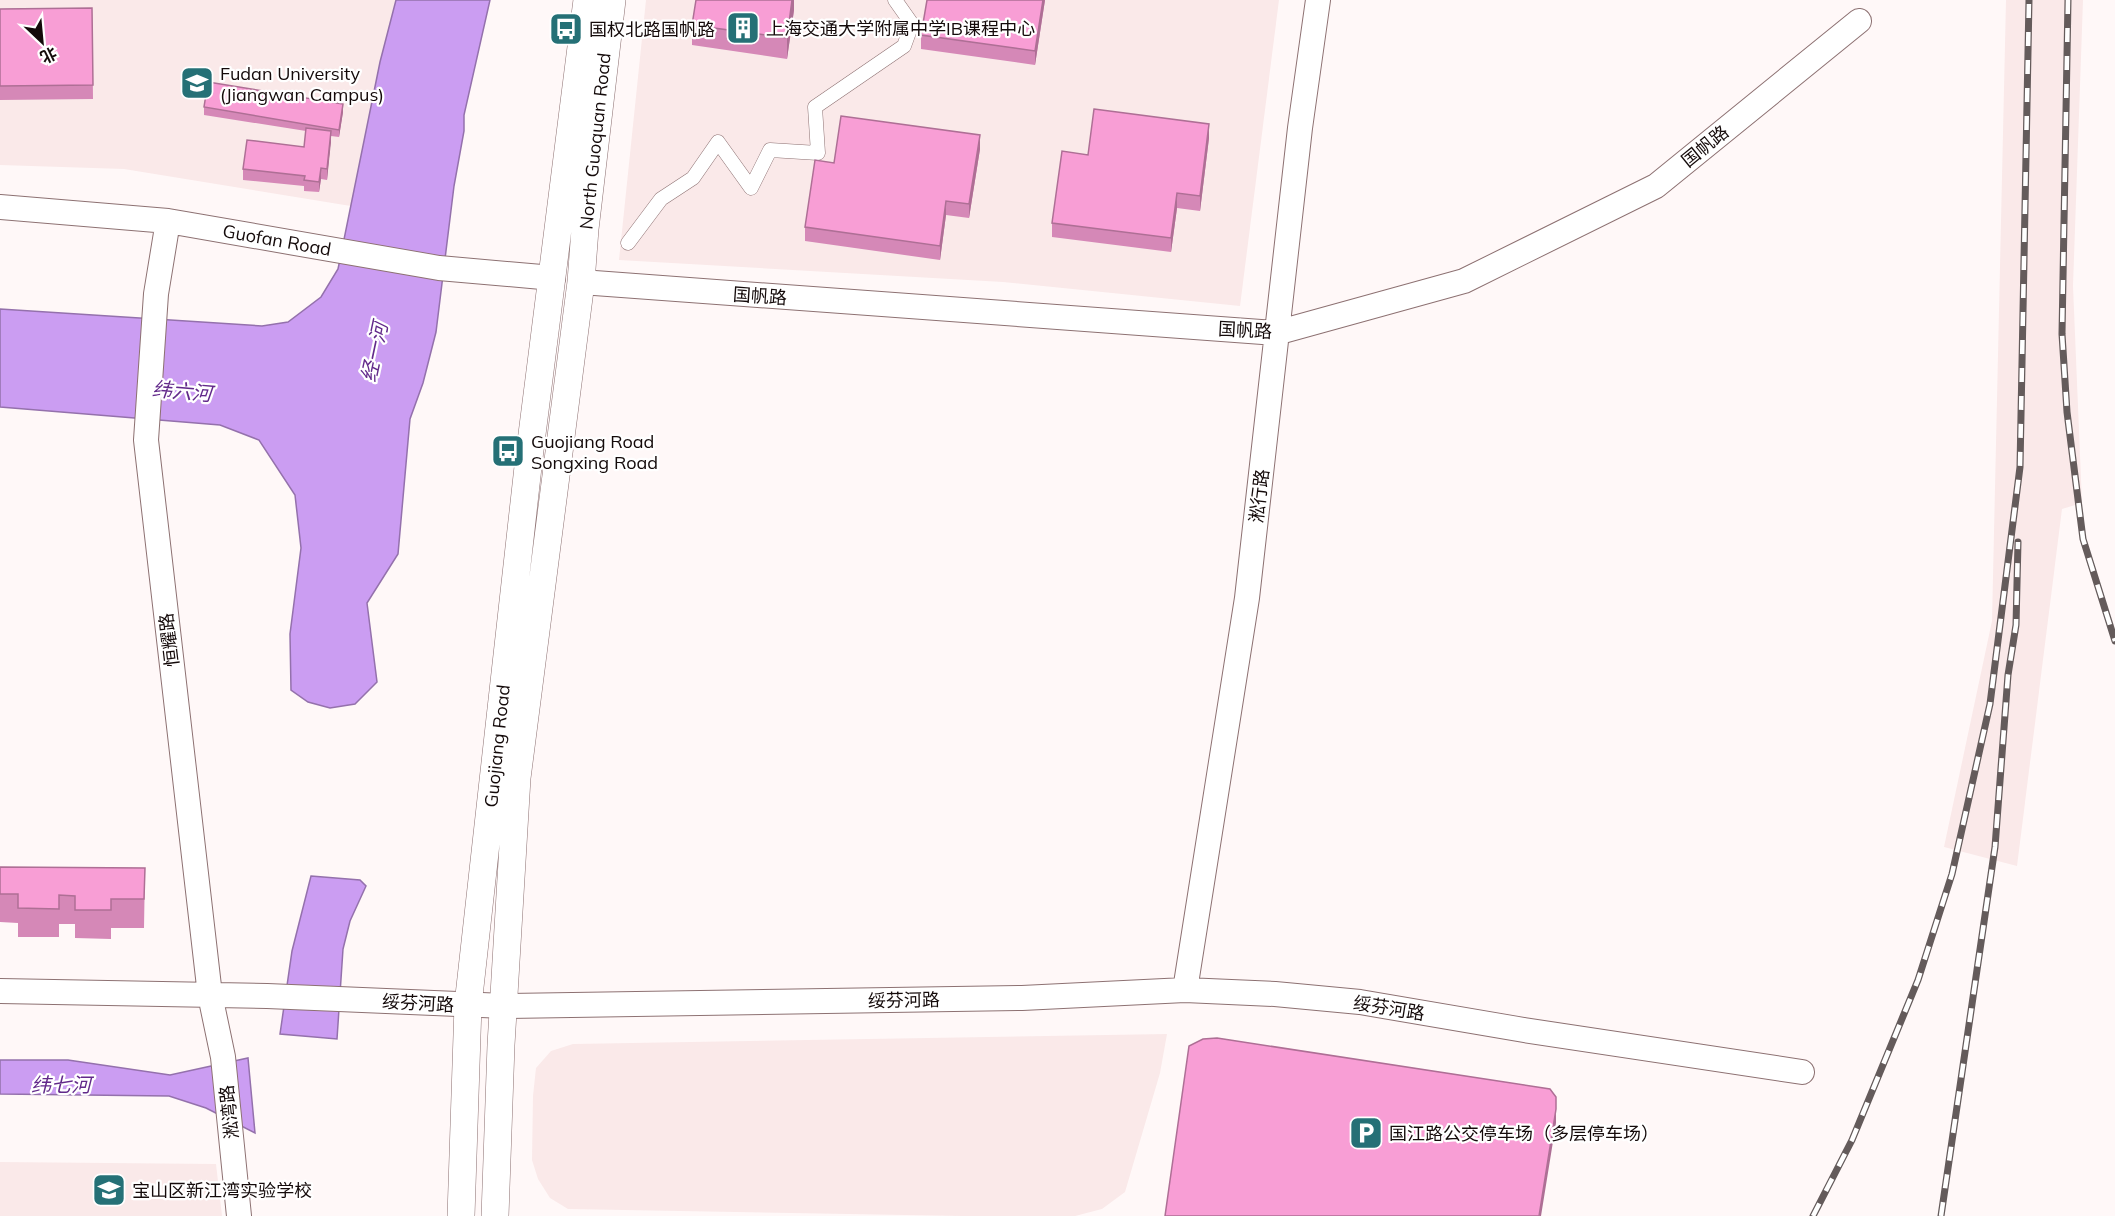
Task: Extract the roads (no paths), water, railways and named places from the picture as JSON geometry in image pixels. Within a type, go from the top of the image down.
[{"type":"main road","name":"North Guoquan Road","points":[[553,278],[557,227],[587,0]]},
{"type":"main road","name":"North Guoquan Road","points":[[581,282],[585,229],[612,0]]},
{"type":"main road","name":"Guojiang Road","points":[[461,1216],[468,1005],[529,458],[553,278]]},
{"type":"main road","name":"Guojiang Road","points":[[495,1216],[517,778],[581,282]]},
{"type":"street","points":[[628,243],[661,199],[693,178],[718,142],[751,188],[770,150],[818,153],[815,107],[904,46],[912,24],[895,0]]},
{"type":"street","name":"淞行路","points":[[1185,990],[1247,598],[1300,128],[1318,0]]},
{"type":"street","name":"国帆路","points":[[581,282],[1276,333],[1464,281],[1656,186],[1858,21]]},
{"type":"street","name":"Guofan Road","points":[[0,207],[168,221],[439,268],[553,278]]},
{"type":"street","name":"恒耀路","points":[[168,221],[156,294],[146,440],[210,995],[223,1057]]},
{"type":"street","name":"绥芬河路","points":[[0,991],[267,996],[505,1006],[1022,998],[1185,990],[1275,994],[1360,1002],[1524,1030],[1802,1072]]},
{"type":"street","name":"淞湾路","points":[[223,1057],[239,1216]]},
{"type":"water","points":[[396,0],[490,0],[464,115],[464,131],[454,186],[436,332],[423,383],[410,419],[398,554],[367,603],[377,682],[355,704],[330,708],[308,702],[291,690],[290,634],[301,548],[295,495],[259,440],[220,425],[0,407],[0,309],[262,326],[288,322],[321,297],[338,269],[380,62]]},
{"type":"water","points":[[311,876],[360,880],[366,886],[350,921],[343,949],[337,1039],[280,1034],[292,951]]},
{"type":"water","name":"纬七河","points":[[248,1058],[255,1133],[206,1108],[169,1096],[0,1094],[0,1060],[68,1060],[170,1075]]},
{"type":"railway","points":[[1813,1216],[1852,1140],[1918,980],[1952,874],[1990,704],[2020,467],[2029,0]]},
{"type":"railway","points":[[2068,0],[2062,334],[2067,412],[2083,539],[2115,641]]},
{"type":"railway","points":[[1941,1216],[1995,847],[2008,675],[2016,625],[2018,542]]},
{"type":"place","name":"上海交通大学附属中学IB课程中心","points":[[743,28]]},
{"type":"place","name":"国权北路国帆路","points":[[566,29]]},
{"type":"place","name":"Fudan University (Jiangwan Campus)","points":[[197,83]]},
{"type":"place","name":"Guojiang Road Songxing Road","points":[[508,451]]},
{"type":"place","name":"国江路公交停车场（多层停车场）","points":[[1366,1133]]},
{"type":"place","name":"宝山区新江湾实验学校","points":[[109,1190]]},
{"type":"water label","name":"经一河","points":[[374,352]]},
{"type":"water label","name":"纬六河","points":[[182,391]]}]
